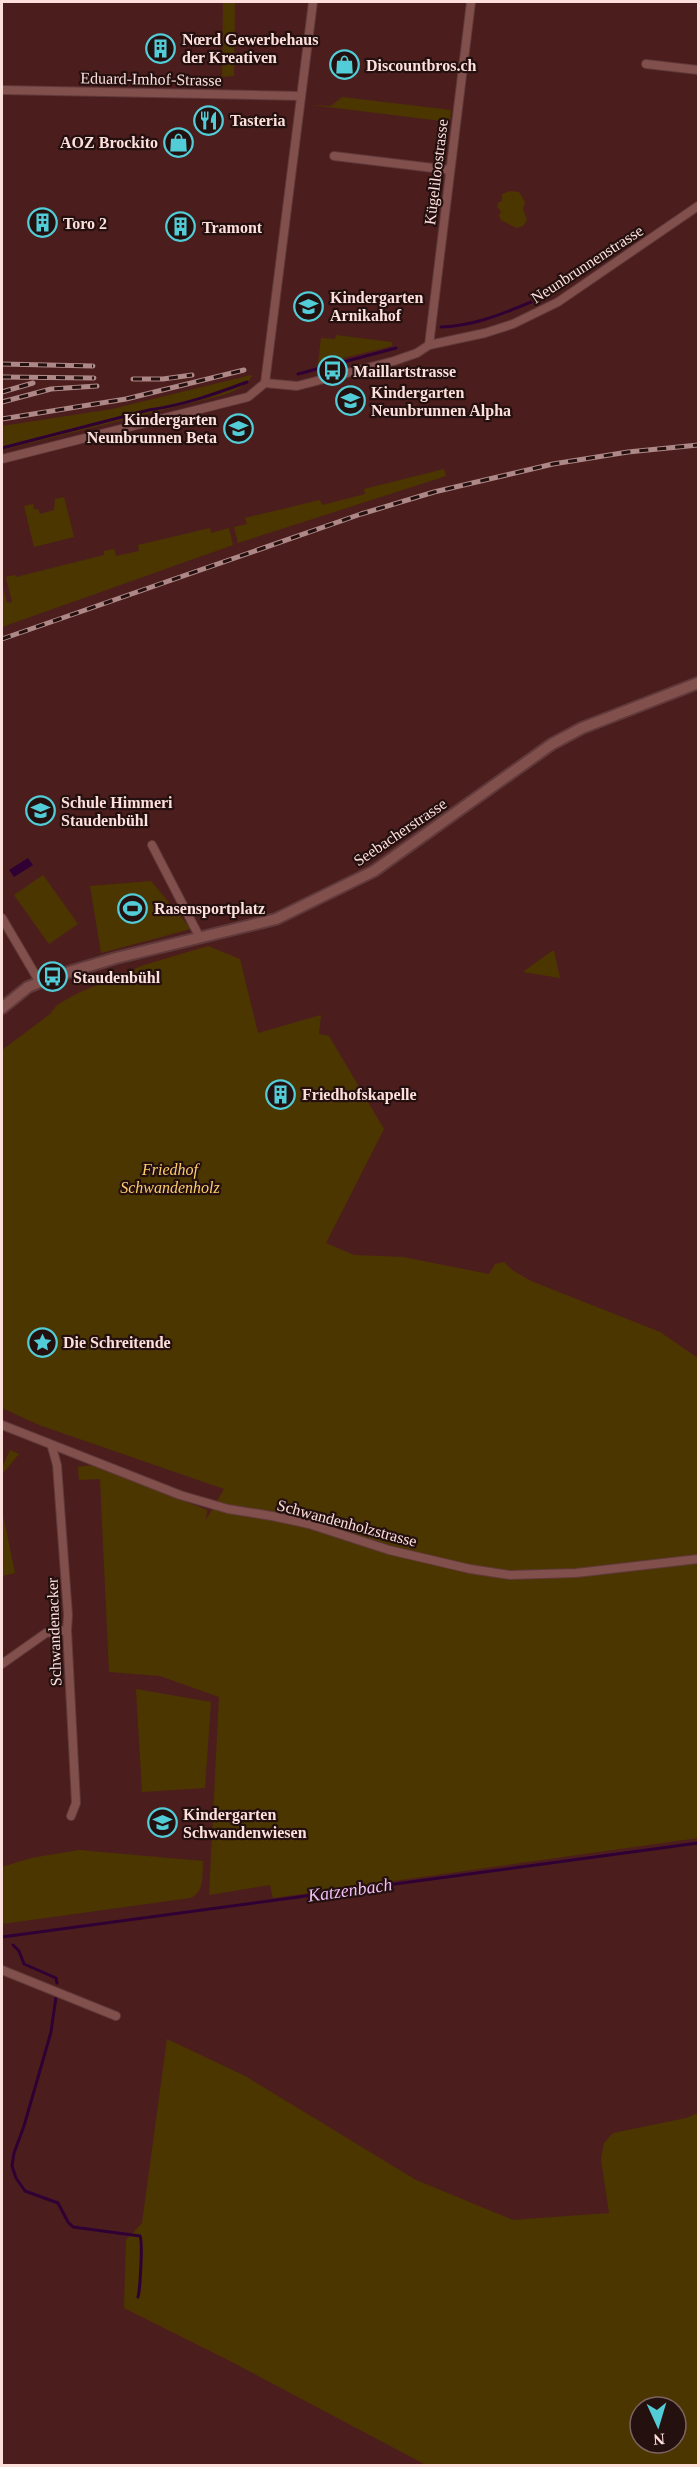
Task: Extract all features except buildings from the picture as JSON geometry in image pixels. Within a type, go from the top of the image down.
[{"type":"street","points":[[2,459],[248,397],[265,383],[313,2]]},
{"type":"street","name":"Kügeliloostrasse","points":[[429,345],[471,2]]},
{"type":"street","points":[[646,64],[699,70]]},
{"type":"street","name":"Eduard-Imhof-Strasse","points":[[2,90],[300,96]]},
{"type":"street","points":[[334,156],[450,170]]},
{"type":"street","name":"Neunbrunnenstrasse","points":[[265,383],[297,386],[394,361],[417,353],[429,345],[490,331],[544,310],[699,206]]},
{"type":"street","name":"Seebacherstrasse","points":[[2,1008],[39,981],[116,958],[276,918],[374,871],[552,744],[582,728],[699,683]]},
{"type":"street","points":[[152,844],[201,938]]},
{"type":"street","points":[[2,918],[39,981]]},
{"type":"street","name":"Schwandenholzstrasse","points":[[2,1425],[52,1447],[203,1502],[309,1524],[389,1550],[470,1569],[510,1575],[576,1573],[699,1559]]},
{"type":"street","name":"Schwandenacker","points":[[52,1447],[57,1465],[60,1534],[63,1544],[76,1803],[71,1816]]},
{"type":"street","points":[[2,1664],[46,1633],[67,1630]]},
{"type":"street","points":[[2,1970],[116,2016]]},
{"type":"green space","points":[[223,2],[235,2],[234,76],[222,77]]},
{"type":"green space","points":[[342,97],[451,110],[450,122],[311,105],[331,106]]},
{"type":"green space","points":[[511,191],[519,192],[525,202],[523,209],[527,220],[523,226],[516,228],[501,220],[499,216],[501,211],[497,207],[502,201],[502,194]]},
{"type":"green space","points":[[336,335],[392,342],[392,346],[318,364],[321,338],[335,339]]},
{"type":"green space","points":[[251,375],[242,387],[224,394],[2,450],[2,426],[112,409]]},
{"type":"green space","points":[[444,469],[446,476],[238,543],[234,527],[247,524],[245,518],[320,500],[322,505],[365,494],[364,489]]},
{"type":"green space","points":[[64,497],[74,537],[34,547],[24,506],[33,504],[34,509],[38,509],[40,514],[54,510],[55,499]]},
{"type":"green space","points":[[210,528],[211,533],[229,528],[233,545],[2,627],[2,583],[7,603],[12,602],[6,577],[15,575],[16,577],[104,555],[104,551],[114,549],[116,556],[139,551],[138,545]]},
{"type":"green space","points":[[43,875],[78,924],[49,944],[14,895]]},
{"type":"green space","name":"Rasensportplatz","points":[[151,881],[191,929],[101,953],[90,886]]},
{"type":"green space","name":"Friedhof Schwandenholz","points":[[208,946],[240,959],[258,1033],[321,1015],[319,1034],[329,1036],[384,1129],[326,1243],[354,1255],[403,1257],[489,1274],[495,1264],[504,1262],[512,1270],[531,1281],[660,1332],[698,1358],[698,1838],[273,1898],[270,1885],[209,1895],[219,1697],[160,1676],[109,1672],[100,1479],[79,1480],[78,1467],[92,1465],[207,1510],[206,1520],[224,1489],[39,1425],[2,1408],[2,1050],[49,1015],[57,1005],[78,993],[144,965]]},
{"type":"green space","points":[[552,951],[554,951],[560,978],[523,972]]},
{"type":"green space","points":[[10,1450],[19,1454],[3,1473],[2,1468]]},
{"type":"green space","points":[[2,1516],[15,1573],[2,1576]]},
{"type":"green space","points":[[136,1689],[211,1702],[205,1788],[142,1792]]},
{"type":"green space","points":[[79,1850],[203,1861],[200,1888],[195,1896],[190,1898],[2,1924],[2,1867],[31,1858]]},
{"type":"green space","points":[[167,2039],[245,2076],[416,2180],[513,2220],[609,2213],[601,2159],[604,2143],[613,2133],[686,2118],[698,2113],[698,2465],[426,2465],[234,2363],[124,2308],[126,2240],[142,2223]]},
{"type":"shaded area","points":[[28,858],[33,865],[14,877],[9,870]]},
{"type":"waterway","points":[[547,294],[635,236]]},
{"type":"waterway","points":[[441,327],[476,322],[531,302]]},
{"type":"waterway","points":[[298,374],[396,348]]},
{"type":"waterway","points":[[2,448],[187,402],[247,382]]},
{"type":"waterway","name":"Katzenbach","points":[[2,1937],[698,1843]]},
{"type":"waterway","points":[[13,1945],[19,1951],[24,1964],[56,1978],[57,1983]]},
{"type":"waterway","points":[[56,1997],[51,2032],[12,2166],[16,2178],[25,2191],[58,2203],[73,2227],[140,2236],[138,2297]]},
{"type":"railway","points":[[2,364],[93,366]]},
{"type":"railway","points":[[2,419],[126,399],[244,370]]},
{"type":"railway","points":[[133,379],[163,379],[192,375]]},
{"type":"railway","points":[[2,377],[94,378]]},
{"type":"railway","points":[[2,392],[33,383]]},
{"type":"railway","points":[[2,402],[51,389],[97,386]]},
{"type":"railway","points":[[2,639],[361,514],[434,492],[553,464],[628,452],[698,445]]},
{"type":"place","name":"Nœrd Gewerbehaus der Kreativen","points":[[161,48]]},
{"type":"place","name":"Discountbros.ch","points":[[345,65]]},
{"type":"place","name":"Tasteria","points":[[209,120]]},
{"type":"place","name":"AOZ Brockito","points":[[179,142]]},
{"type":"place","name":"Toro 2","points":[[42,223]]},
{"type":"place","name":"Tramont","points":[[181,227]]},
{"type":"place","name":"Kindergarten Arnikahof","points":[[309,306]]},
{"type":"place","name":"Maillartstrasse","points":[[332,371]]},
{"type":"place","name":"Kindergarten Neunbrunnen Alpha","points":[[350,401]]},
{"type":"place","name":"Kindergarten Neunbrunnen Beta","points":[[238,428]]},
{"type":"place","name":"Schule Himmeri Staudenbühl","points":[[40,811]]},
{"type":"place","name":"Rasensportplatz","points":[[133,908]]},
{"type":"place","name":"Staudenbühl","points":[[52,977]]},
{"type":"place","name":"Friedhofskapelle","points":[[281,1094]]},
{"type":"place","name":"Die Schreitende","points":[[42,1342]]},
{"type":"place","name":"Kindergarten Schwandenwiesen","points":[[162,1823]]}]
